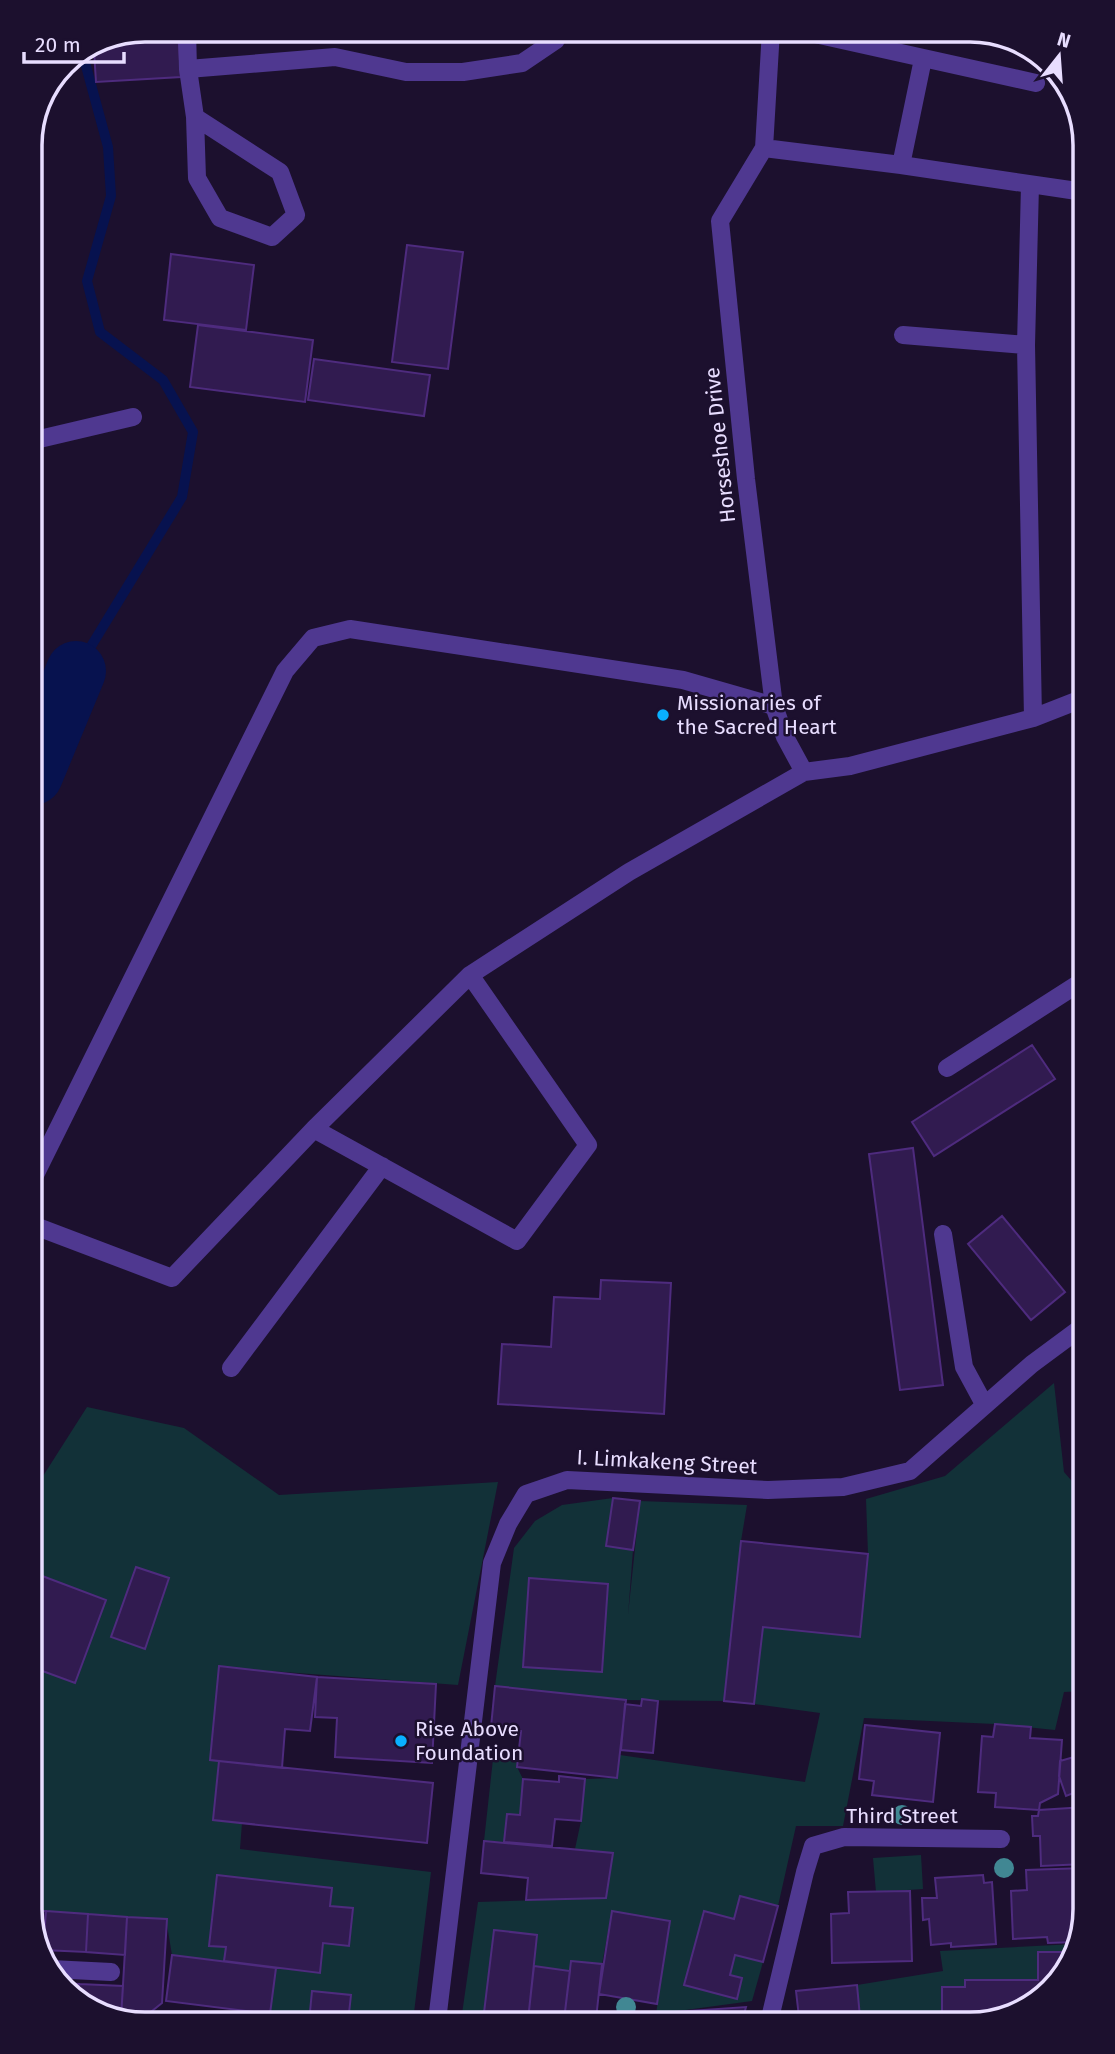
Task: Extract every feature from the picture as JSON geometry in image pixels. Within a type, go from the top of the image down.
[{"type":"street","points":[[187,42],[195,117],[197,178],[220,218],[272,237],[296,215],[280,172],[195,117]]},
{"type":"street","points":[[188,69],[335,57],[406,72],[463,72],[522,63],[553,42]]},
{"type":"street","points":[[770,42],[764,148],[1073,190]]},
{"type":"street","points":[[849,42],[1024,80]]},
{"type":"street","points":[[901,165],[923,59]]},
{"type":"street","name":"Horseshoe Drive","points":[[764,148],[720,221],[746,479],[774,706],[785,737],[804,772]]},
{"type":"street","points":[[1030,185],[1026,345],[1033,718]]},
{"type":"street","points":[[903,335],[1026,345]]},
{"type":"street","points":[[42,439],[133,417]]},
{"type":"street","points":[[42,1161],[285,671],[313,638],[350,629],[683,680],[774,706]]},
{"type":"street","points":[[42,1229],[172,1278],[314,1129],[470,975],[629,872],[804,772],[850,765],[1033,718],[1073,702]]},
{"type":"street","points":[[314,1129],[517,1241],[588,1145],[470,975]]},
{"type":"street","points":[[947,1068],[1073,987]]},
{"type":"street","points":[[230,1368],[382,1166]]},
{"type":"street","points":[[943,1234],[964,1367],[984,1404]]},
{"type":"street","name":"I. Limkakeng Street","points":[[438,2012],[492,1563],[508,1524],[526,1494],[567,1480],[768,1490],[843,1487],[910,1471],[984,1404],[1073,1333]]},
{"type":"street","name":"Third Street","points":[[771,2012],[813,1846],[844,1837],[1001,1839]]},
{"type":"street","points":[[62,1970],[111,1972]]},
{"type":"green space","points":[[1054,1383],[1064,1472],[1073,1482],[1073,1692],[1064,1692],[1055,1730],[995,1724],[864,1718],[843,1826],[796,1826],[778,1906],[740,1896],[734,1919],[703,1912],[685,1985],[737,1999],[742,1979],[730,1975],[735,1955],[763,1962],[752,2001],[656,2012],[670,1921],[612,1911],[602,1964],[572,1961],[570,1971],[534,1966],[537,1935],[494,1930],[484,2012],[462,2012],[478,1902],[606,1898],[613,1853],[575,1849],[585,1779],[617,1778],[620,1755],[805,1782],[820,1713],[754,1704],[763,1627],[868,1554],[866,1499],[945,1476]]},
{"type":"green space","points":[[87,1407],[184,1428],[279,1495],[498,1482],[458,1685],[219,1667],[210,1759],[219,1761],[242,1823],[240,1849],[431,1872],[414,2012],[270,2012],[276,1968],[320,1973],[323,1943],[349,1946],[353,1909],[319,1903],[217,1875],[209,1945],[226,1947],[224,1961],[172,1955],[166,1919],[42,1911],[42,1478]]},
{"type":"green space","points":[[613,1498],[606,1546],[633,1550],[628,1615],[640,1501],[747,1505],[724,1701],[620,1700],[495,1686],[514,1548],[535,1521],[562,1505]]},
{"type":"green space","points":[[493,1759],[518,1762],[517,1767],[523,1779],[520,1815],[507,1814],[504,1842],[484,1841]]},
{"type":"green space","points":[[921,1855],[923,1889],[876,1892],[873,1858]]},
{"type":"green space","points":[[1066,1944],[1063,1952],[1038,1952],[1038,1980],[965,1980],[965,1987],[943,1987],[941,2012],[860,2012],[857,1985],[943,1971],[940,1951]]},
{"type":"building","points":[[145,42],[179,42],[181,77],[96,82],[94,56],[112,47]]},
{"type":"building","points":[[407,245],[463,252],[448,369],[392,362]]},
{"type":"building","points":[[171,254],[254,265],[246,330],[164,320]]},
{"type":"building","points":[[198,325],[313,340],[305,402],[190,387]]},
{"type":"building","points":[[314,359],[430,375],[424,416],[308,400]]},
{"type":"building","points":[[1032,1045],[1055,1079],[934,1156],[912,1122]]},
{"type":"building","points":[[913,1148],[943,1385],[900,1390],[869,1154]]},
{"type":"building","points":[[1002,1216],[1065,1292],[1031,1320],[968,1244]]},
{"type":"building","points":[[601,1280],[671,1283],[664,1414],[498,1404],[502,1344],[551,1347],[554,1297],[600,1299]]},
{"type":"building","points":[[613,1498],[640,1501],[633,1550],[606,1546]]},
{"type":"building","points":[[741,1541],[868,1554],[860,1637],[763,1627],[754,1704],[724,1701]]},
{"type":"building","points":[[136,1567],[169,1578],[145,1649],[111,1637]]},
{"type":"building","points":[[42,1576],[106,1600],[75,1683],[42,1671]]},
{"type":"building","points":[[529,1578],[608,1584],[602,1672],[523,1667]]},
{"type":"building","points":[[219,1666],[317,1677],[310,1731],[285,1729],[282,1768],[210,1760]]},
{"type":"building","points":[[317,1677],[436,1684],[432,1763],[335,1757],[337,1718],[315,1717]]},
{"type":"building","points":[[495,1686],[626,1700],[617,1778],[517,1767],[521,1731],[491,1727]]},
{"type":"building","points":[[642,1699],[658,1701],[653,1753],[621,1750],[625,1704],[641,1706]]},
{"type":"building","points":[[995,1724],[1031,1727],[1030,1738],[1062,1740],[1058,1794],[1040,1803],[1039,1810],[995,1807],[996,1793],[978,1792],[982,1736],[993,1737]]},
{"type":"building","points":[[865,1725],[940,1733],[933,1802],[872,1795],[874,1781],[859,1779]]},
{"type":"building","points":[[1073,1757],[1073,1793],[1066,1796],[1059,1776],[1060,1761]]},
{"type":"building","points":[[219,1761],[433,1783],[427,1843],[213,1820]]},
{"type":"building","points":[[559,1776],[585,1779],[581,1821],[555,1819],[552,1846],[504,1842],[507,1814],[520,1815],[523,1779],[559,1782]]},
{"type":"building","points":[[1073,1808],[1073,1865],[1041,1866],[1040,1836],[1033,1836],[1032,1816],[1038,1816],[1039,1810]]},
{"type":"building","points":[[484,1841],[613,1853],[606,1898],[526,1900],[528,1878],[481,1873]]},
{"type":"building","points":[[1073,1868],[1072,1922],[1067,1942],[1048,1943],[1047,1937],[1013,1939],[1011,1891],[1027,1890],[1026,1870]]},
{"type":"building","points":[[217,1875],[332,1888],[330,1906],[353,1908],[349,1946],[323,1943],[320,1973],[224,1961],[226,1947],[209,1946]]},
{"type":"building","points":[[983,1875],[984,1883],[992,1882],[996,1944],[951,1947],[951,1943],[931,1945],[929,1919],[923,1920],[922,1898],[937,1898],[935,1878]]},
{"type":"building","points":[[910,1891],[912,1961],[832,1963],[831,1914],[849,1913],[848,1892]]},
{"type":"building","points":[[740,1896],[778,1906],[763,1962],[735,1955],[730,1975],[742,1978],[737,1999],[684,1985],[704,1911],[734,1919]]},
{"type":"building","points":[[42,1911],[46,1911],[44,1931]]},
{"type":"building","points":[[46,1911],[88,1914],[86,1952],[51,1950],[44,1931]]},
{"type":"building","points":[[612,1911],[670,1921],[657,2004],[599,1994]]},
{"type":"building","points":[[88,1914],[127,1917],[125,1955],[86,1952]]},
{"type":"building","points":[[127,1917],[167,1919],[162,2003],[151,2012],[122,2009]]},
{"type":"building","points":[[494,1930],[537,1935],[529,2012],[484,2012]]},
{"type":"building","points":[[1038,1952],[1063,1952],[1056,1966],[1038,1986],[1009,2004],[990,2010],[942,2012],[942,1987],[965,1987],[965,1980],[1038,1980]]},
{"type":"building","points":[[172,1955],[276,1968],[270,2012],[166,2001]]},
{"type":"building","points":[[571,1961],[602,1964],[597,2012],[565,2012]]},
{"type":"building","points":[[534,1966],[570,1971],[565,2012],[529,2012]]},
{"type":"building","points":[[79,1984],[123,1986],[122,2009],[88,1995],[79,1987]]},
{"type":"building","points":[[857,1985],[860,2012],[798,2012],[796,1991]]},
{"type":"building","points":[[312,1991],[351,1995],[349,2012],[310,2012]]},
{"type":"building","points":[[746,2007],[745,2012],[674,2012]]},
{"type":"waterway","points":[[76,671],[182,497],[193,432],[163,380],[100,332],[87,281],[111,196],[108,147],[85,62]]},
{"type":"waterway","points":[[42,753],[76,671]]},
{"type":"place","name":"Missionaries of the Sacred Heart","points":[[663,715]]},
{"type":"place","name":"Rise Above Foundation","points":[[401,1741]]}]
